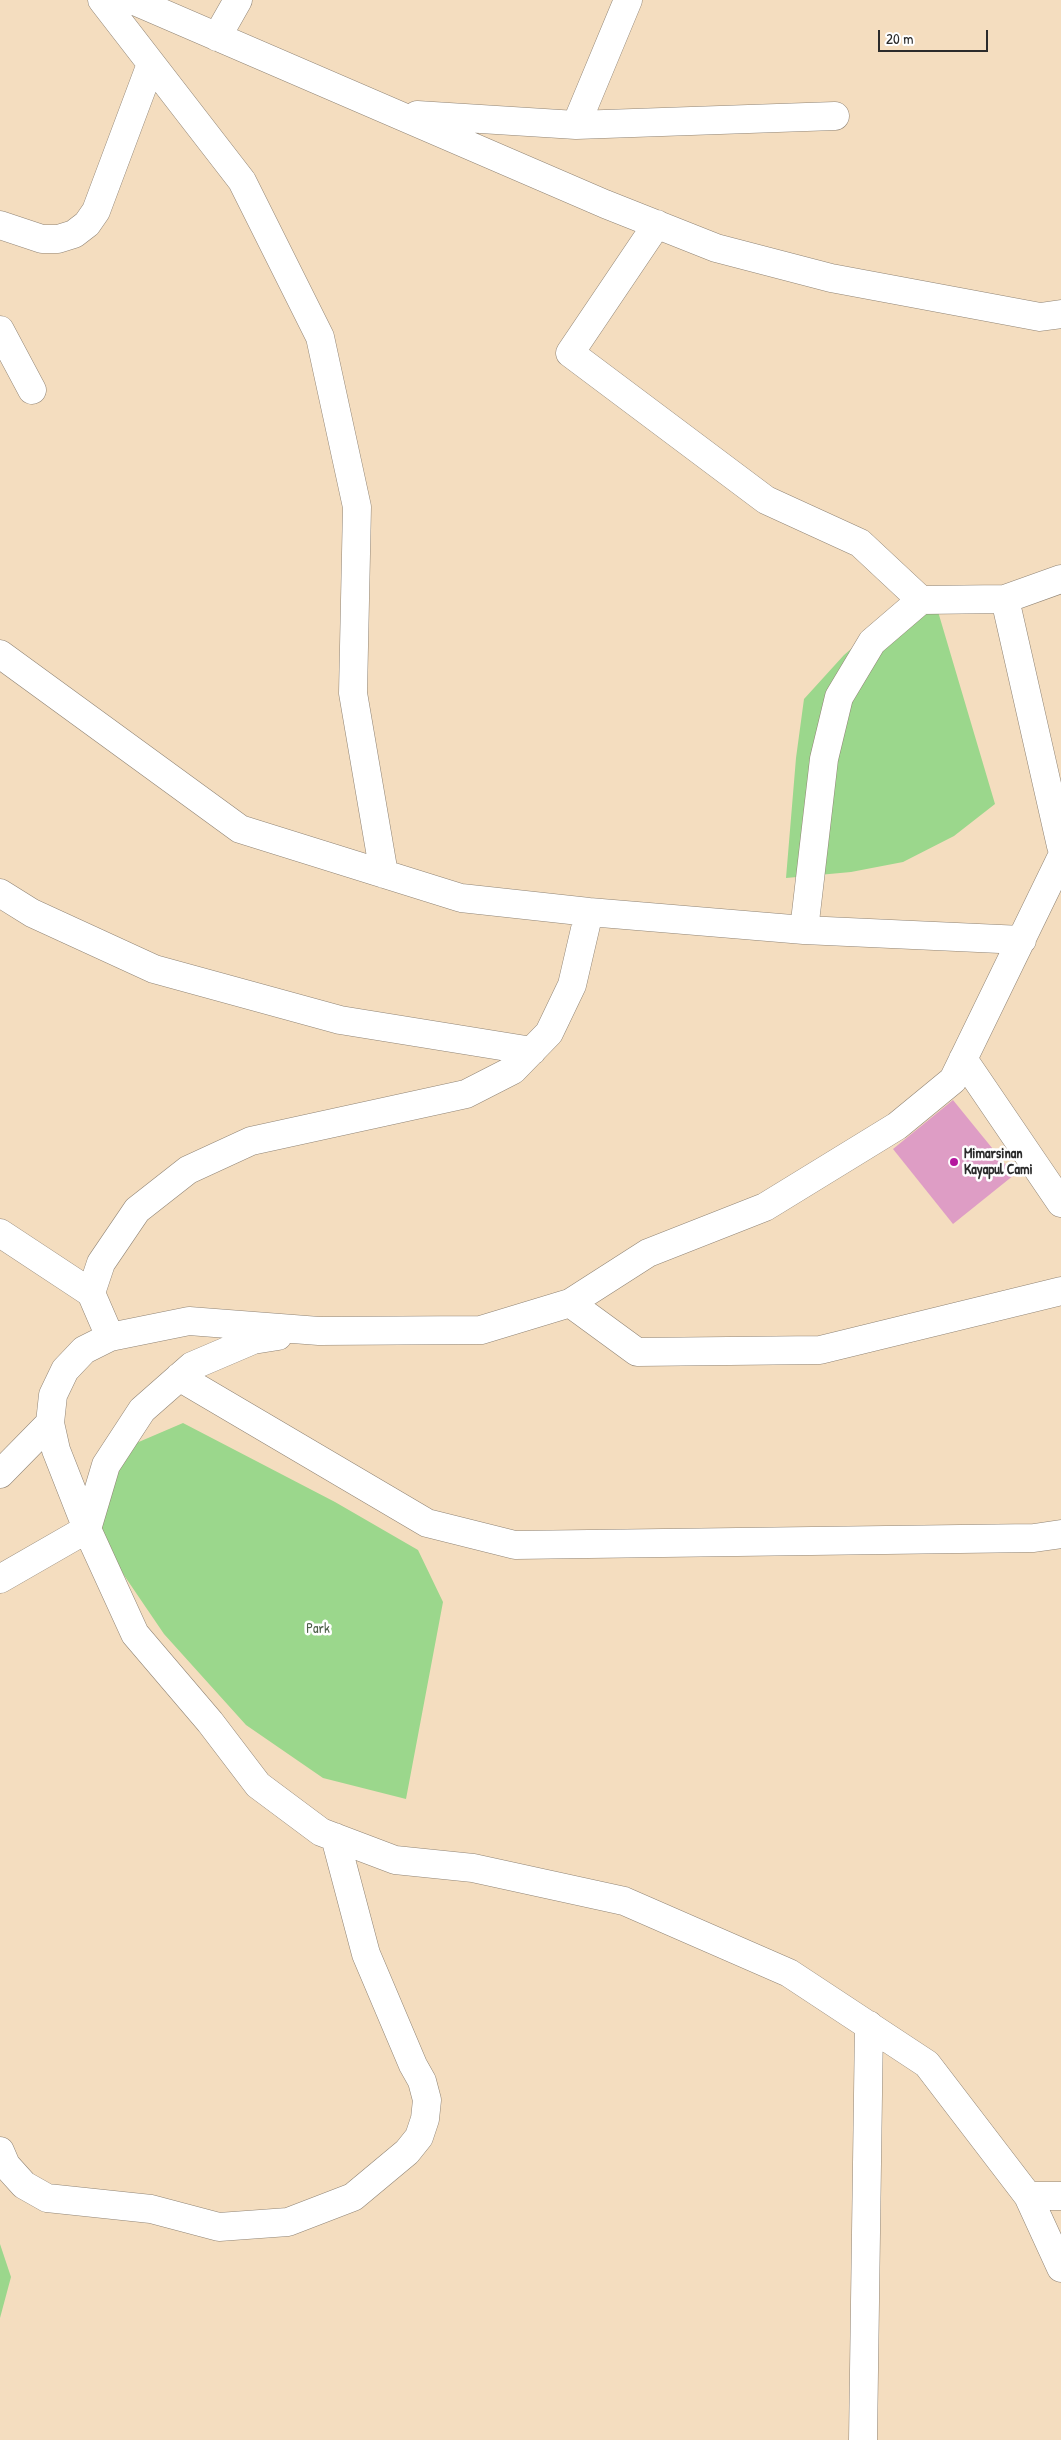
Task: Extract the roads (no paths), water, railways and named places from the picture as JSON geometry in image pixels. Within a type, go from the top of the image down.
[{"type":"street","points":[[102,0],[242,181],[320,337],[357,507],[353,693],[384,874]]},
{"type":"street","points":[[132,0],[716,248],[831,278],[1040,317],[1061,314]]},
{"type":"street","points":[[218,37],[238,0]]},
{"type":"street","points":[[576,125],[628,0]]},
{"type":"street","points":[[0,225],[42,238],[58,239],[74,234],[87,224],[96,211],[151,64]]},
{"type":"street","points":[[398,114],[576,125],[835,116]]},
{"type":"street","points":[[658,224],[570,353],[766,500],[860,543],[921,600]]},
{"type":"street","points":[[0,330],[32,390]]},
{"type":"street","points":[[804,930],[824,759],[839,697],[872,642],[921,600],[1005,599],[1061,579]]},
{"type":"street","points":[[1005,599],[1061,846]]},
{"type":"street","points":[[0,654],[240,829],[461,898],[589,912],[804,930],[1022,940]]},
{"type":"street","points":[[1061,858],[953,1080],[897,1126],[765,1207],[648,1253],[570,1303],[481,1330],[319,1331],[189,1321],[110,1337],[84,1350],[65,1370],[53,1395],[50,1423],[56,1450],[87,1528],[135,1634],[210,1722],[258,1785],[321,1832],[394,1860],[472,1868],[624,1901],[789,1973],[927,2064],[1028,2196],[1061,2268]]},
{"type":"street","points":[[0,892],[32,913],[154,969],[340,1020],[532,1051]]},
{"type":"street","points":[[91,1293],[100,1263],[137,1210],[188,1170],[251,1141],[466,1094],[513,1070],[550,1032],[572,985],[589,912]]},
{"type":"street","points":[[963,1059],[1061,1203]]},
{"type":"street","points":[[0,1233],[91,1293],[110,1337]]},
{"type":"street","points":[[570,1303],[637,1352],[820,1350],[1061,1292]]},
{"type":"street","points":[[0,1578],[87,1528],[106,1465],[142,1410],[192,1366],[253,1340],[319,1331]]},
{"type":"street","points":[[179,1377],[427,1523],[515,1545],[1034,1538],[1061,1534]]},
{"type":"street","points":[[0,1474],[50,1423]]},
{"type":"street","points":[[0,2151],[6,2165],[24,2185],[47,2198],[151,2209],[218,2227],[288,2222],[353,2197],[407,2152],[419,2137],[425,2119],[427,2100],[422,2081],[413,2065],[366,1954],[336,1837]]},
{"type":"street","points":[[863,2440],[869,2025]]},
{"type":"street","points":[[1028,2196],[1061,2196]]},
{"type":"place","name":"Mimarsinan Kayapul Cami","points":[[954,1162]]},
{"type":"park label","name":"Park","points":[[318,1629]]}]
